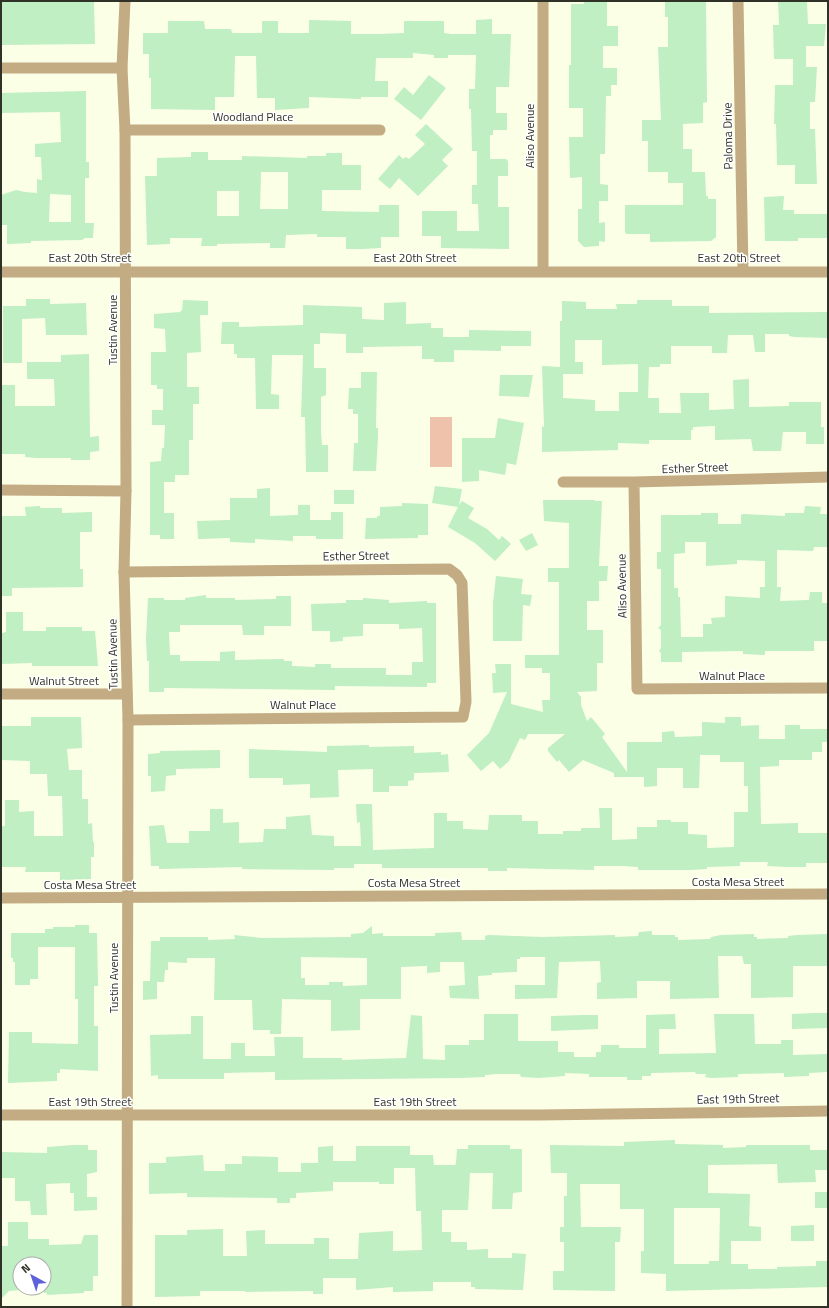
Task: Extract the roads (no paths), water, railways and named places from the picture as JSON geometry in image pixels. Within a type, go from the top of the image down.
[{"type":"street","name":"Tustin Avenue","points":[[125,1],[122,68],[125,130],[126,271],[126,491],[124,572],[128,720],[127,1307]]},
{"type":"street","name":"Aliso Avenue","points":[[543,1],[543,271]]},
{"type":"street","name":"Paloma Drive","points":[[738,1],[743,271]]},
{"type":"street","points":[[1,68],[122,68]]},
{"type":"street","name":"Woodland Place","points":[[125,130],[380,130]]},
{"type":"street","name":"East 20th Street","points":[[1,272],[828,272]]},
{"type":"street","name":"Esther Street","points":[[563,482],[634,482],[828,477]]},
{"type":"street","name":"Aliso Avenue","points":[[634,482],[637,689]]},
{"type":"street","points":[[1,490],[126,491]]},
{"type":"street","name":"Esther Street","points":[[124,572],[449,569],[462,583],[466,702]]},
{"type":"street","name":"Walnut Place","points":[[637,689],[828,688]]},
{"type":"street","name":"Walnut Street","points":[[1,694],[127,694]]},
{"type":"street","name":"Walnut Place","points":[[128,720],[463,717],[466,702]]},
{"type":"street","name":"Costa Mesa Street","points":[[1,898],[828,894]]},
{"type":"street","name":"East 19th Street","points":[[1,1115],[539,1115],[828,1111]]}]
